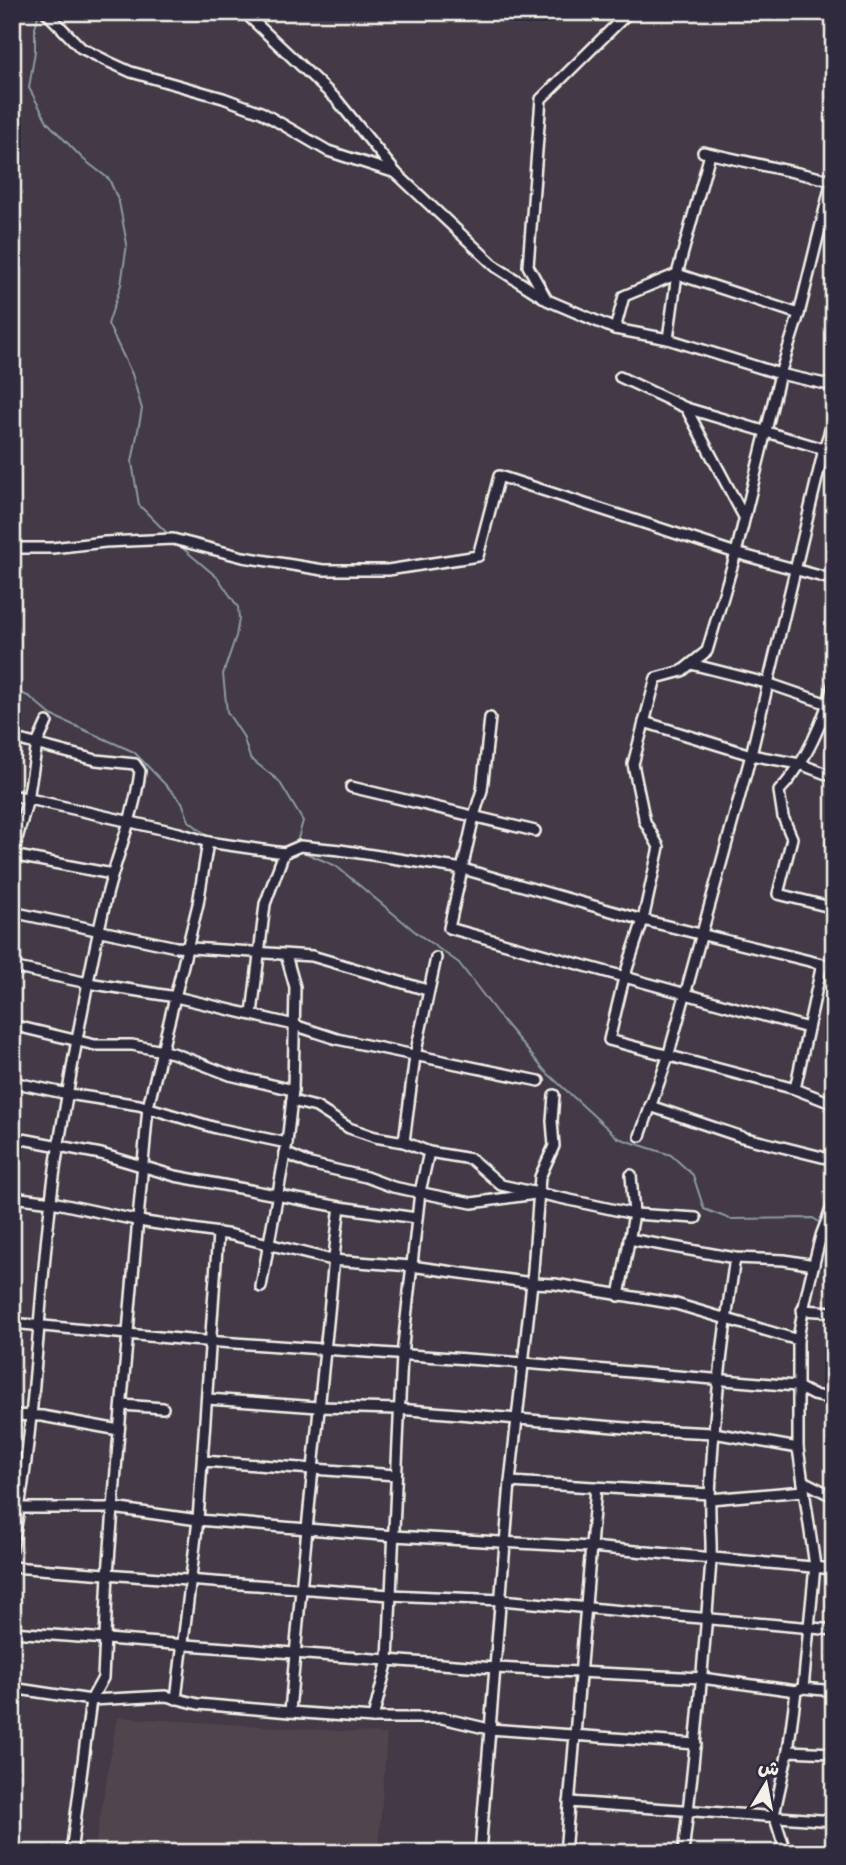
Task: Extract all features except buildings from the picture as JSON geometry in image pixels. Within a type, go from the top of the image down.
[{"type":"street","points":[[47,12],[81,48],[109,62],[131,72],[223,98],[261,112],[328,151],[396,173]]},
{"type":"street","points":[[244,12],[337,100],[396,173],[496,267],[547,300],[615,329],[668,339],[780,374],[834,386]]},
{"type":"street","points":[[547,300],[528,266],[541,99],[629,12]]},
{"type":"street","points":[[668,339],[677,274],[706,153],[833,181],[799,314],[780,374],[736,553],[707,651],[682,671],[656,678],[633,764],[644,821],[659,847],[643,920],[624,978],[609,1040],[795,1089],[834,1104]]},
{"type":"street","points":[[615,329],[624,296],[677,274],[799,314]]},
{"type":"street","points":[[620,377],[686,408],[829,451]]},
{"type":"street","points":[[686,408],[744,517]]},
{"type":"street","points":[[640,1136],[668,1057],[751,755],[796,570],[829,451],[834,418]]},
{"type":"street","points":[[12,548],[52,548],[173,539],[243,557],[323,570],[388,570],[478,555],[499,475],[736,553],[834,580]]},
{"type":"street","points":[[691,664],[770,684],[831,705]]},
{"type":"street","points":[[834,682],[831,705],[800,764],[779,792],[783,817],[792,838],[778,894],[834,906]]},
{"type":"street","points":[[490,718],[482,790],[449,928],[808,1028]]},
{"type":"street","points":[[47,722],[37,744],[28,799],[12,856],[112,874]]},
{"type":"street","points":[[644,722],[751,755],[800,764],[834,777]]},
{"type":"street","points":[[12,738],[96,760],[139,766],[139,780],[129,823],[112,874],[99,930],[59,1146],[38,1325],[32,1415],[12,1548]]},
{"type":"street","points":[[351,787],[534,831]]},
{"type":"street","points":[[12,796],[179,833],[208,842],[284,853],[300,846],[340,850],[463,869],[643,920],[834,967]]},
{"type":"street","points":[[71,1853],[91,1700],[103,1678],[113,1508],[148,1108],[198,904],[208,842]]},
{"type":"street","points":[[252,1014],[265,904],[284,853]]},
{"type":"street","points":[[12,912],[187,948],[312,956],[427,990]]},
{"type":"street","points":[[261,1287],[286,1148],[292,1096],[295,987],[286,955]]},
{"type":"street","points":[[404,1142],[415,1056],[436,958]]},
{"type":"street","points":[[795,1089],[822,964]]},
{"type":"street","points":[[12,967],[88,984],[176,996],[293,1025],[337,1040],[540,1081]]},
{"type":"street","points":[[12,1025],[95,1045],[132,1045],[163,1051],[292,1096],[316,1107],[349,1128],[374,1137],[404,1142],[429,1153],[471,1159],[501,1185],[634,1214],[696,1218]]},
{"type":"street","points":[[12,1082],[148,1108],[286,1148],[310,1164],[419,1192],[472,1203],[540,1193]]},
{"type":"street","points":[[480,1853],[510,1482],[532,1283],[540,1177],[554,1146],[552,1121],[555,1095]]},
{"type":"street","points":[[650,1106],[742,1137],[834,1160]]},
{"type":"street","points":[[12,1137],[101,1154],[175,1176],[340,1207],[416,1218]]},
{"type":"street","points":[[373,1718],[388,1660],[402,1355],[419,1192],[429,1153]]},
{"type":"street","points":[[618,1296],[634,1214],[631,1175]]},
{"type":"street","points":[[12,1196],[218,1234],[332,1261],[411,1266],[555,1284],[676,1304],[798,1340]]},
{"type":"street","points":[[786,1853],[774,1815],[800,1689],[815,1566],[798,1448],[798,1340],[802,1310],[834,1199]]},
{"type":"street","points":[[289,1712],[318,1407],[326,1350],[332,1261],[340,1207]]},
{"type":"street","points":[[176,1699],[198,1520],[218,1234]]},
{"type":"street","points":[[629,1239],[735,1258],[784,1260],[814,1265]]},
{"type":"street","points":[[683,1853],[696,1744],[711,1557],[710,1497],[714,1433],[735,1258]]},
{"type":"street","points":[[802,1310],[834,1312]]},
{"type":"street","points":[[12,1322],[212,1341],[796,1386],[813,1395],[834,1399]]},
{"type":"street","points":[[208,1399],[318,1407],[398,1409],[714,1433],[798,1448]]},
{"type":"street","points":[[122,1405],[163,1408]]},
{"type":"street","points":[[12,1415],[32,1415],[120,1430]]},
{"type":"street","points":[[203,1461],[396,1475]]},
{"type":"street","points":[[510,1482],[710,1497],[804,1486],[834,1497]]},
{"type":"street","points":[[565,1853],[596,1487]]},
{"type":"street","points":[[16,1509],[113,1508],[198,1520],[394,1536],[591,1547],[834,1569]]},
{"type":"street","points":[[12,1567],[390,1595],[501,1600],[834,1630]]},
{"type":"street","points":[[12,1632],[581,1674],[702,1678],[834,1691]]},
{"type":"street","points":[[12,1688],[91,1700],[166,1696],[198,1704],[373,1718],[442,1718],[489,1729],[696,1744]]},
{"type":"street","points":[[788,1751],[834,1753]]},
{"type":"street","points":[[569,1802],[834,1821]]},
{"type":"shaded area","points":[[117,1717],[387,1734],[378,1853],[94,1853]]},
{"type":"waterway","points":[[39,12],[29,88],[48,123],[83,159],[109,179],[119,202],[127,244],[121,285],[108,324],[132,374],[142,409],[132,462],[139,505],[170,536]]},
{"type":"waterway","points":[[179,545],[218,578],[238,607],[236,636],[223,674],[227,712],[243,736],[250,758],[279,781],[303,821],[297,842]]},
{"type":"waterway","points":[[12,689],[30,697],[51,715],[134,752],[182,802],[189,821],[210,838]]},
{"type":"waterway","points":[[267,846],[289,847]]},
{"type":"waterway","points":[[301,851],[336,866],[418,934],[459,963],[545,1071],[618,1138],[671,1155],[693,1175],[704,1209],[730,1219],[813,1218],[819,1222]]},
{"type":"waterway","points":[[830,1228],[834,1230]]}]
